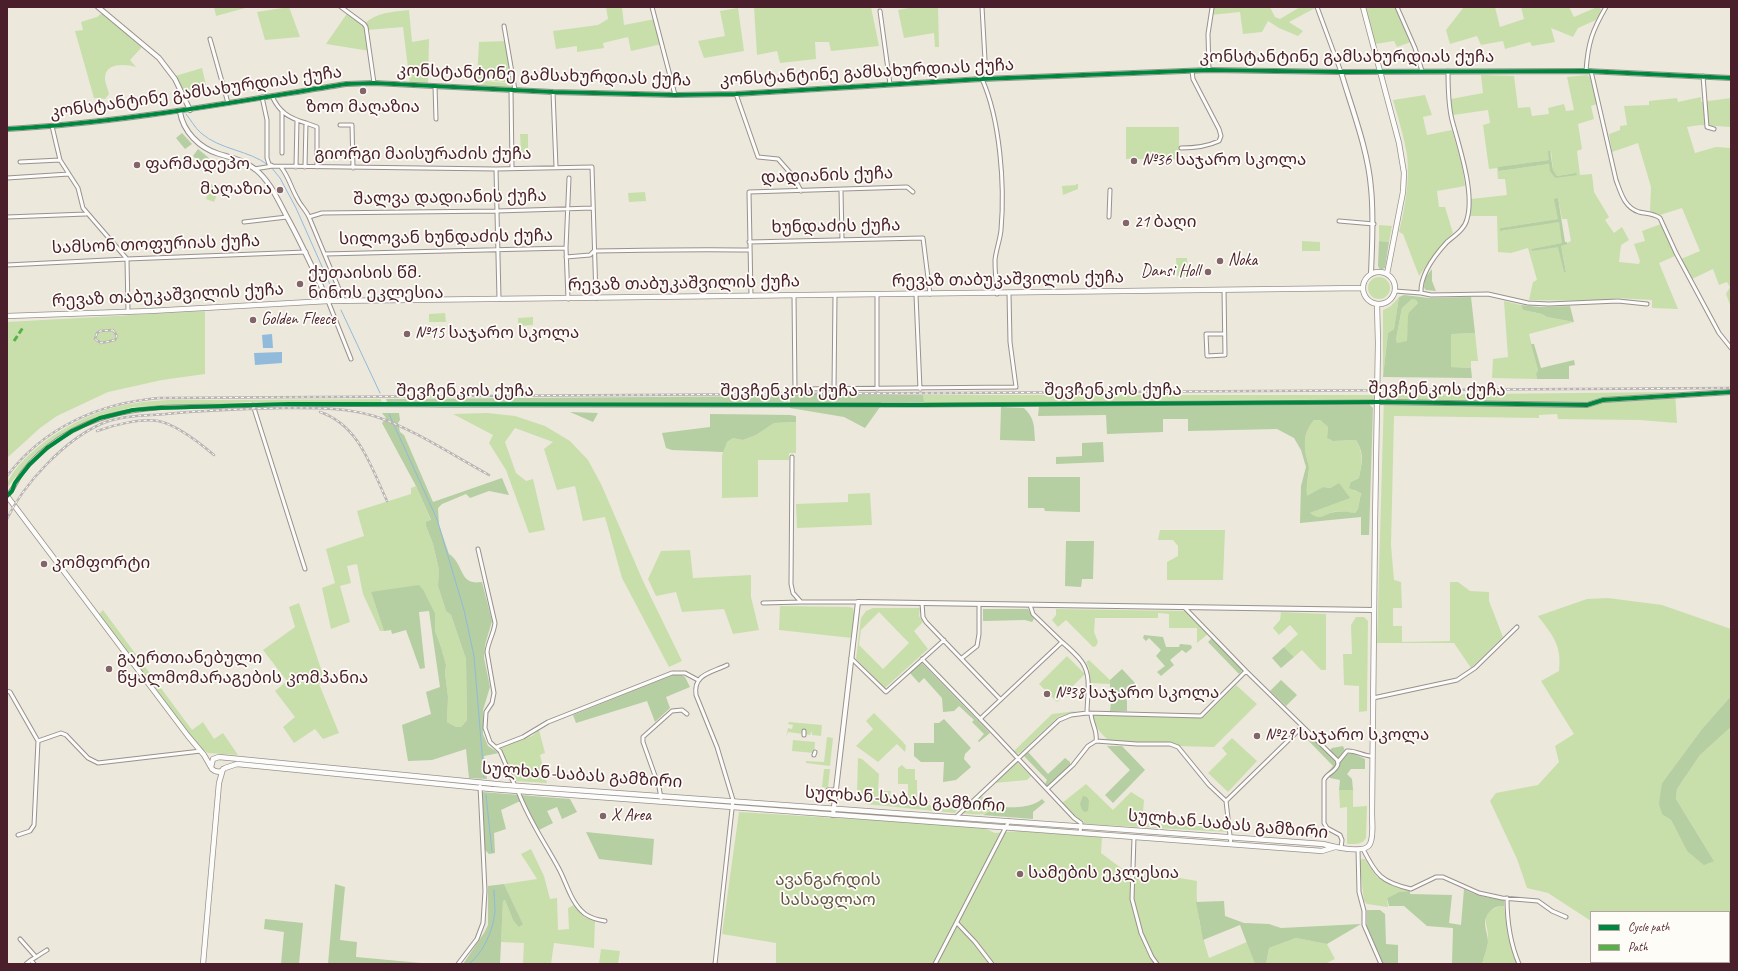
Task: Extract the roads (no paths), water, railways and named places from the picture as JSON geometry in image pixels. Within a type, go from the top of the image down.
[{"type":"main road","points":[[1363,7],[1403,160],[1403,192],[1387,274]]},
{"type":"main road","points":[[1382,272],[1387,274],[1393,281],[1395,291],[1390,300],[1377,304],[1372,303],[1365,297],[1362,288],[1365,280],[1371,274],[1382,272]]},
{"type":"main road","name":"რევაზ თაბუკაშვილის ქუჩა","points":[[7,316],[128,312],[328,301],[930,295],[1362,288]]},
{"type":"main road","points":[[1335,847],[1360,849],[1370,844],[1371,838],[1378,343],[1377,304]]},
{"type":"main road","points":[[7,496],[44,548],[203,753],[219,783]]},
{"type":"main road","points":[[203,753],[213,759],[217,757],[222,758],[225,763],[219,783],[203,964]]},
{"type":"main road","name":"სულხან-საბას გამზირი","points":[[222,758],[480,782],[491,786],[518,791],[1231,845],[1322,851],[1335,847]]},
{"type":"main road","points":[[212,769],[213,759]]},
{"type":"main road","name":"სულხან-საბას გამზირი","points":[[224,769],[237,764],[480,788],[514,785],[733,800],[833,809],[955,816],[1323,844],[1335,847]]},
{"type":"main road","points":[[212,769],[217,772],[224,769]]},
{"type":"street","points":[[98,7],[159,58],[176,79],[190,110]]},
{"type":"street","points":[[342,7],[366,27],[374,83]]},
{"type":"street","points":[[652,7],[675,95]]},
{"type":"street","points":[[982,7],[984,78],[992,104],[997,131],[1001,186],[1001,229],[996,260],[997,294]]},
{"type":"street","points":[[1317,7],[1341,72],[1366,157],[1371,187],[1374,224],[1371,274]]},
{"type":"street","points":[[1397,7],[1415,48],[1422,71]]},
{"type":"street","points":[[1606,7],[1594,28],[1590,39],[1588,71],[1616,180],[1622,196],[1629,206],[1633,209],[1656,215],[1660,218],[1676,253],[1719,333],[1731,348]]},
{"type":"street","points":[[1209,70],[1208,34],[1212,8]]},
{"type":"street","points":[[880,11],[890,84]]},
{"type":"street","points":[[504,26],[513,90],[512,168]]},
{"type":"street","points":[[210,39],[228,103]]},
{"type":"street","name":"კონსტანტინე გამსახურდიას ქუჩა","points":[[7,129],[52,126],[180,112],[346,84],[374,83],[553,92],[675,95],[736,94],[984,78],[1209,70],[1341,72],[1588,71],[1731,78]]},
{"type":"street","points":[[1181,148],[1194,148],[1211,145],[1219,140],[1221,136],[1220,129],[1193,79],[1192,71]]},
{"type":"street","points":[[1421,293],[1422,279],[1437,254],[1464,226],[1467,219],[1467,183],[1451,112],[1448,89],[1448,71]]},
{"type":"street","points":[[1703,76],[1707,128],[1714,129]]},
{"type":"street","points":[[435,86],[436,119]]},
{"type":"street","points":[[553,92],[556,167]]},
{"type":"street","points":[[736,94],[758,157],[778,159],[793,176],[801,191]]},
{"type":"street","points":[[272,96],[282,111],[290,118],[317,127],[317,167]]},
{"type":"street","points":[[262,97],[267,120],[267,158],[269,164],[273,166]]},
{"type":"street","points":[[282,111],[282,153]]},
{"type":"street","points":[[180,112],[181,120],[190,136],[217,154],[240,160],[254,169],[266,180],[306,252],[328,301],[351,359]]},
{"type":"street","points":[[296,167],[297,120]]},
{"type":"street","points":[[305,167],[306,123]]},
{"type":"street","points":[[340,125],[352,125],[353,168]]},
{"type":"street","points":[[52,126],[60,160],[78,188],[86,214],[107,235],[127,259],[128,312]]},
{"type":"street","points":[[20,162],[60,160]]},
{"type":"street","name":"გიორგი მაისურაძის ქუჩა","points":[[254,169],[273,166],[496,169],[592,167],[593,208]]},
{"type":"street","points":[[281,167],[290,181],[297,199],[305,208],[326,254],[344,301]]},
{"type":"street","points":[[496,169],[498,300]]},
{"type":"street","points":[[7,178],[69,174]]},
{"type":"street","points":[[566,248],[569,178]]},
{"type":"street","name":"დადიანის ქუჩა","points":[[751,297],[749,192],[907,187],[913,192]]},
{"type":"street","points":[[841,190],[842,240]]},
{"type":"street","points":[[1109,217],[1110,190]]},
{"type":"street","points":[[593,208],[596,298]]},
{"type":"street","name":"შალვა დადიანის ქუჩა","points":[[309,217],[322,213],[497,211],[593,208]]},
{"type":"street","points":[[7,217],[86,214]]},
{"type":"street","points":[[244,222],[287,217]]},
{"type":"street","points":[[1339,221],[1374,224]]},
{"type":"street","name":"ხუნდაძის ქუჩა","points":[[749,242],[923,238],[930,295]]},
{"type":"street","name":"სილოვან ხუნდაძის ქუჩა","points":[[326,254],[566,248],[566,257],[590,255],[594,251],[655,249],[698,251],[749,250]]},
{"type":"street","name":"სამსონ თოფურიას ქუჩა","points":[[7,265],[306,252]]},
{"type":"street","points":[[566,257],[568,299]]},
{"type":"street","points":[[1224,290],[1225,355],[1207,356],[1206,334],[1224,334]]},
{"type":"street","points":[[1395,291],[1431,295],[1488,294],[1528,303],[1549,304],[1618,301],[1648,304]]},
{"type":"street","points":[[794,296],[795,389],[1016,388],[1010,342],[1009,293]]},
{"type":"street","points":[[877,295],[877,389]]},
{"type":"street","points":[[916,295],[920,389]]},
{"type":"street","points":[[834,389],[835,296]]},
{"type":"street","name":"შევჩენკოს ქუჩა","points":[[7,496],[12,492],[21,474],[47,448],[72,431],[100,418],[133,410],[289,404],[931,405],[1377,402],[1587,405],[1603,400],[1731,392]]},
{"type":"street","points":[[253,405],[305,569]]},
{"type":"street","points":[[792,457],[791,584],[793,594],[801,602]]},
{"type":"street","points":[[478,549],[495,623],[487,652],[494,693],[492,703],[486,712],[485,728],[490,742],[500,751],[524,808],[559,868],[576,903],[585,914],[595,920],[605,921]]},
{"type":"street","points":[[764,603],[858,602],[1374,610]]},
{"type":"street","points":[[833,814],[858,602]]},
{"type":"street","points":[[922,603],[923,617],[1000,699]]},
{"type":"street","points":[[962,658],[977,646],[979,634],[979,604]]},
{"type":"street","points":[[1030,605],[1033,614],[1082,661],[1087,670],[1089,713],[1097,736],[1096,741]]},
{"type":"street","points":[[1184,607],[1338,762]]},
{"type":"street","points":[[1372,698],[1457,680],[1475,668],[1517,627]]},
{"type":"street","points":[[851,658],[886,692],[944,640]]},
{"type":"street","points":[[980,719],[1062,642]]},
{"type":"street","points":[[922,659],[1074,818],[1081,823],[1080,833]]},
{"type":"street","points":[[715,964],[733,800],[717,747],[696,695],[695,686],[698,680],[727,665]]},
{"type":"street","points":[[954,823],[955,816],[1059,720],[1071,715],[1089,713],[1201,716],[1246,671]]},
{"type":"street","points":[[497,747],[523,737],[548,722],[672,673],[685,673],[698,680]]},
{"type":"street","points":[[7,691],[10,692],[38,740],[34,825],[30,831],[18,835]]},
{"type":"street","points":[[661,802],[661,796],[643,742],[643,737],[672,711],[682,710],[687,714]]},
{"type":"street","points":[[1226,801],[1302,727]]},
{"type":"street","points":[[38,740],[61,732],[66,735],[92,761],[98,763],[203,753]]},
{"type":"street","points":[[1047,789],[1073,765],[1088,746],[1096,741],[1176,745],[1209,785],[1226,801],[1231,845]]},
{"type":"street","points":[[1341,848],[1342,840],[1340,835],[1327,828],[1324,824],[1325,777],[1337,769],[1338,762],[1347,751],[1355,751],[1363,756],[1372,756]]},
{"type":"street","points":[[458,964],[477,939],[483,923],[485,891],[480,782]]},
{"type":"street","points":[[828,790],[836,790]]},
{"type":"street","points":[[935,964],[1009,820]]},
{"type":"street","points":[[1134,837],[1132,899],[1141,933],[1152,957],[1157,964]]},
{"type":"street","points":[[1360,849],[1378,875],[1400,887],[1411,889],[1436,876],[1443,877],[1479,893],[1538,901],[1552,911],[1566,917]]},
{"type":"street","points":[[1360,849],[1359,892],[1364,911],[1364,925],[1381,964]]},
{"type":"street","points":[[1507,898],[1507,912],[1511,938],[1519,964]]},
{"type":"street","points":[[956,923],[975,942],[992,964]]},
{"type":"street","points":[[20,939],[36,957]]},
{"type":"street","points":[[26,964],[47,950]]},
{"type":"street","points":[[32,960],[34,964]]},
{"type":"water","points":[[272,334],[273,348],[263,348],[262,335]]},
{"type":"water","points":[[282,352],[282,363],[255,365],[254,353]]},
{"type":"waterway","points":[[186,114],[199,131],[209,139],[252,156],[268,165]]},
{"type":"waterway","points":[[271,167],[280,178],[296,208],[336,298]]},
{"type":"waterway","points":[[341,310],[380,393]]},
{"type":"waterway","points":[[389,414],[437,519],[464,610],[474,656],[484,777]]},
{"type":"waterway","points":[[486,795],[492,852]]},
{"type":"waterway","points":[[469,964],[479,953],[490,933],[495,912],[494,890]]},
{"type":"railway","points":[[113,330],[117,336],[115,340],[101,343],[95,339],[97,333],[100,331],[113,330]]},
{"type":"railway","points":[[7,476],[38,444],[75,420],[116,405],[159,398],[1731,388]]},
{"type":"railway","points":[[7,519],[14,505],[35,477],[60,452],[87,431],[101,424],[133,416],[284,408],[352,411],[374,416],[403,428],[433,443],[489,475]]},
{"type":"railway","points":[[320,412],[333,418],[345,427],[354,437],[369,461],[387,501]]},
{"type":"railway","points":[[97,431],[111,426],[144,420],[158,421],[180,430],[214,455]]},
{"type":"place","name":"ზოო მაღაზია","points":[[363,91]]},
{"type":"place","name":"№36 საჯარო სკოლა","points":[[1134,161]]},
{"type":"place","name":"ფარმადეპო","points":[[137,165]]},
{"type":"place","name":"მაღაზია","points":[[280,190]]},
{"type":"place","name":"21 ბაღი","points":[[1126,223]]},
{"type":"place","name":"Noka","points":[[1220,261]]},
{"type":"place","name":"Dansi Holl","points":[[1208,272]]},
{"type":"place","name":"ქუთაისის წმ. ნინოს ეკლესია","points":[[300,284]]},
{"type":"place","name":"Golden Fleece","points":[[253,320]]},
{"type":"place","name":"№15 საჯარო სკოლა","points":[[407,334]]},
{"type":"place","name":"კომფორტი","points":[[44,564]]},
{"type":"place","name":"გაერთიანებული წყალმომარაგების კომპანია","points":[[109,669]]},
{"type":"place","name":"№38 საჯარო სკოლა","points":[[1047,694]]},
{"type":"place","name":"№29 საჯარო სკოლა","points":[[1257,736]]},
{"type":"place","name":"X Area","points":[[603,816]]},
{"type":"place","name":"სამების ეკლესია","points":[[1020,874]]},
{"type":"park label","name":"ავანგარდის სასაფლაო","points":[[828,891]]}]
